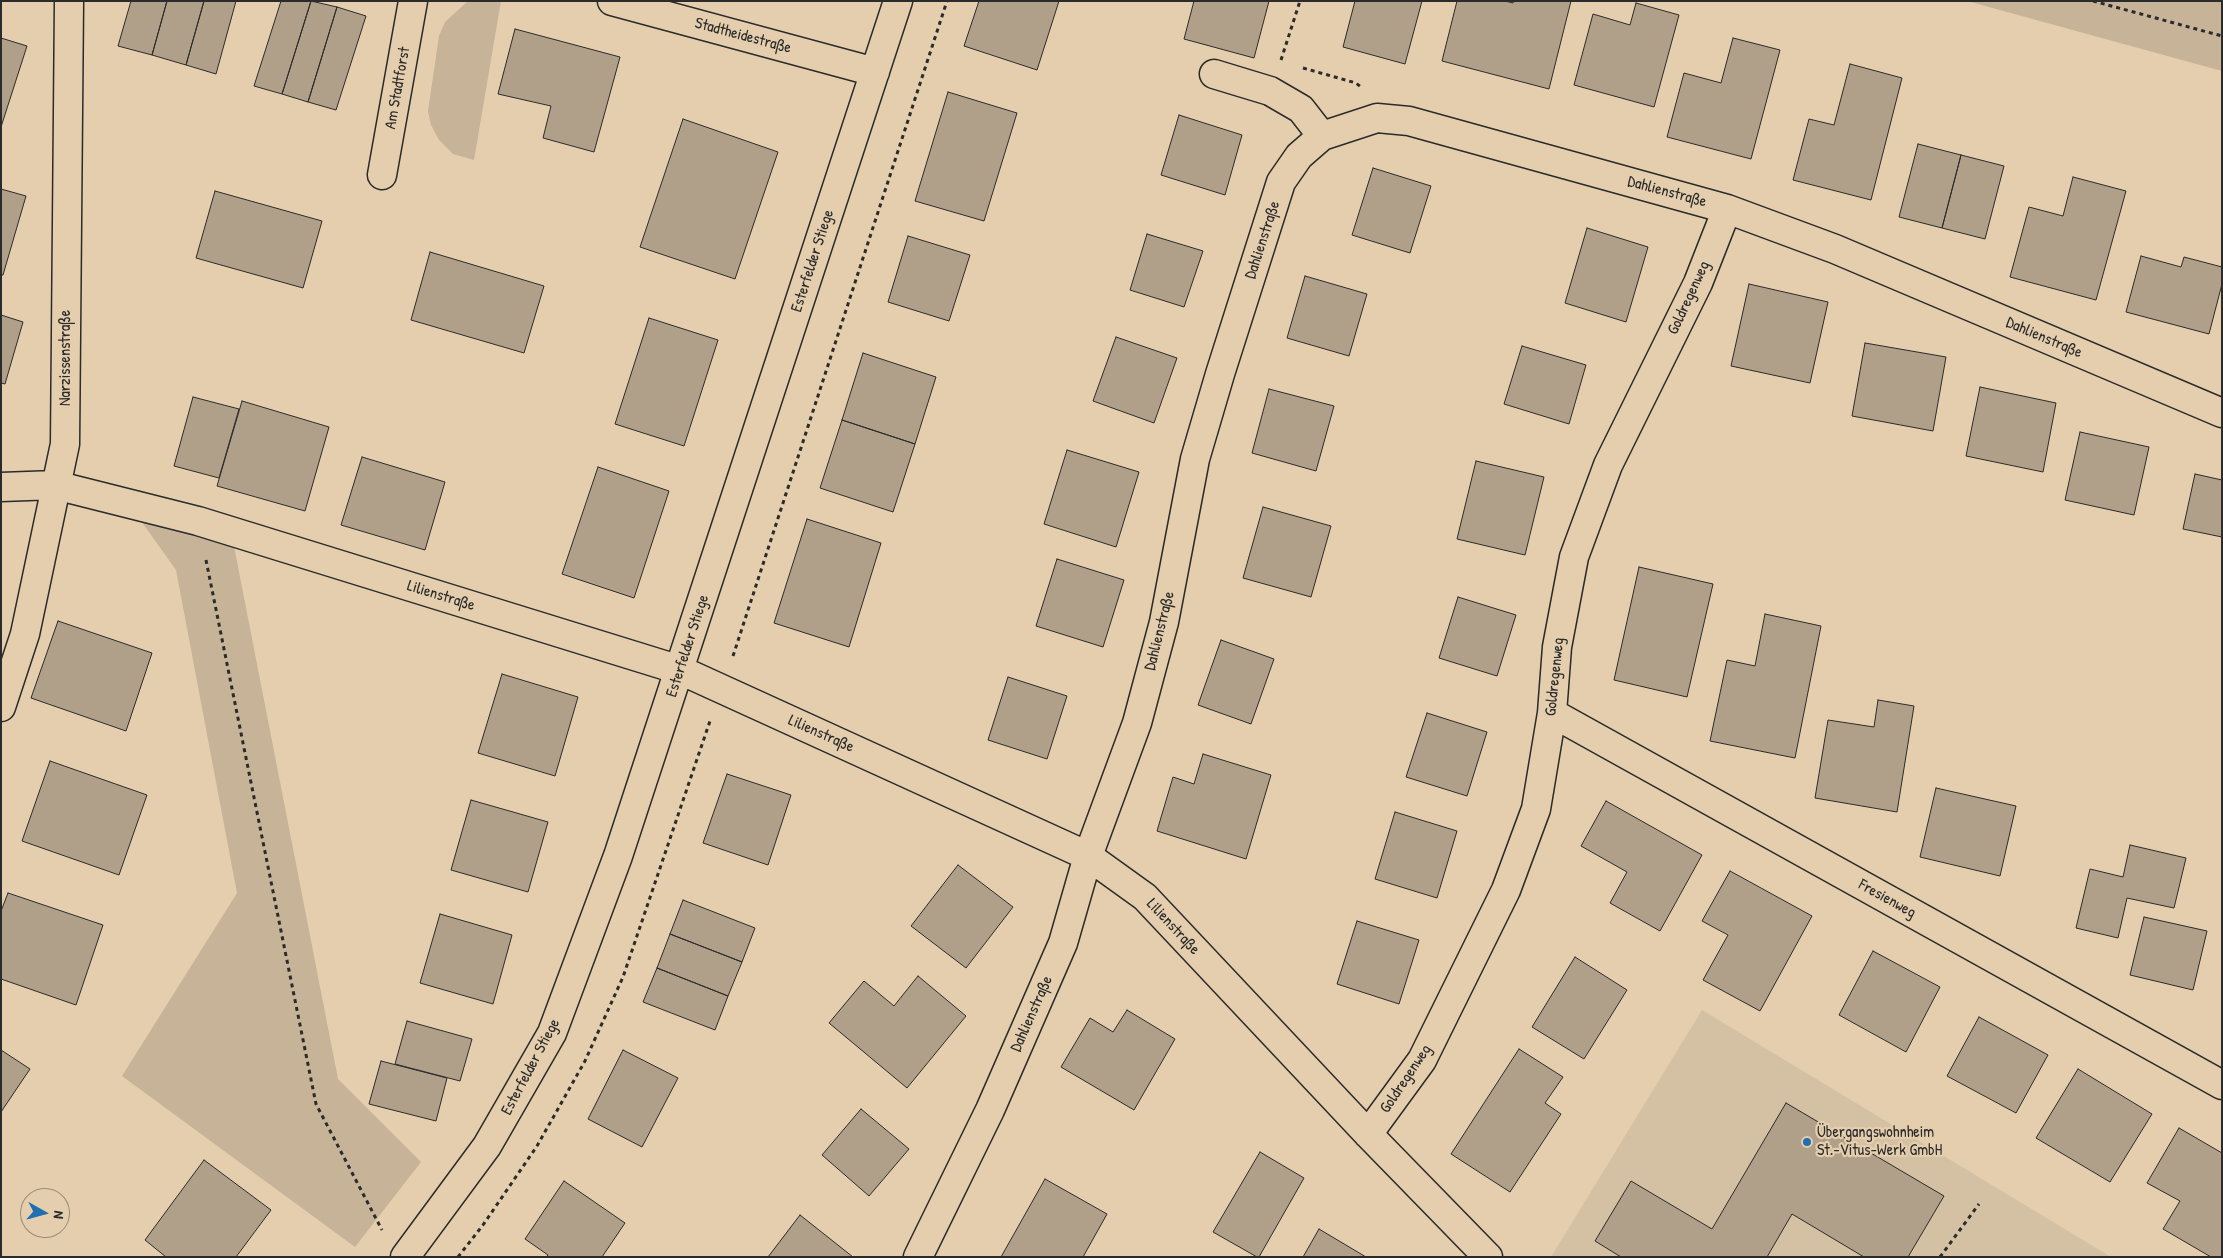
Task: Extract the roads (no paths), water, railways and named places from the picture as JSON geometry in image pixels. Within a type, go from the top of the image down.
[{"type":"street","name":"Narzissenstraße","points":[[1,708],[25,634],[65,444],[69,1]]},
{"type":"street","name":"Am Stadtforst","points":[[382,175],[413,1]]},
{"type":"street","name":"Stadtheidestraße","points":[[612,1],[875,72]]},
{"type":"street","name":"Esterfelder Stiege","points":[[405,1257],[487,1146],[552,1033],[618,856],[898,1]]},
{"type":"street","points":[[1214,74],[1270,91],[1301,109],[1322,136]]},
{"type":"street","name":"Dahlienstraße","points":[[918,1257],[990,1110],[1063,943],[1088,856],[1137,723],[1164,622],[1195,459],[1281,182],[1298,156],[1322,136],[1377,118],[1409,121],[1727,209],[1835,249],[2222,414]]},
{"type":"street","name":"Goldregenweg","points":[[1368,1134],[1422,1060],[1506,890],[1536,809],[1552,714],[1556,647],[1574,557],[1608,465],[1698,283],[1727,209]]},
{"type":"street","name":"Lilienstraße","points":[[1,487],[56,486],[198,521],[680,670],[1088,856],[1145,897],[1368,1134],[1488,1257]]},
{"type":"street","name":"Fresienweg","points":[[1552,714],[2222,1085]]},
{"type":"place","name":"Übergangswohnheim St.-Vitus-Werk GmbH","points":[[1807,1142]]}]
